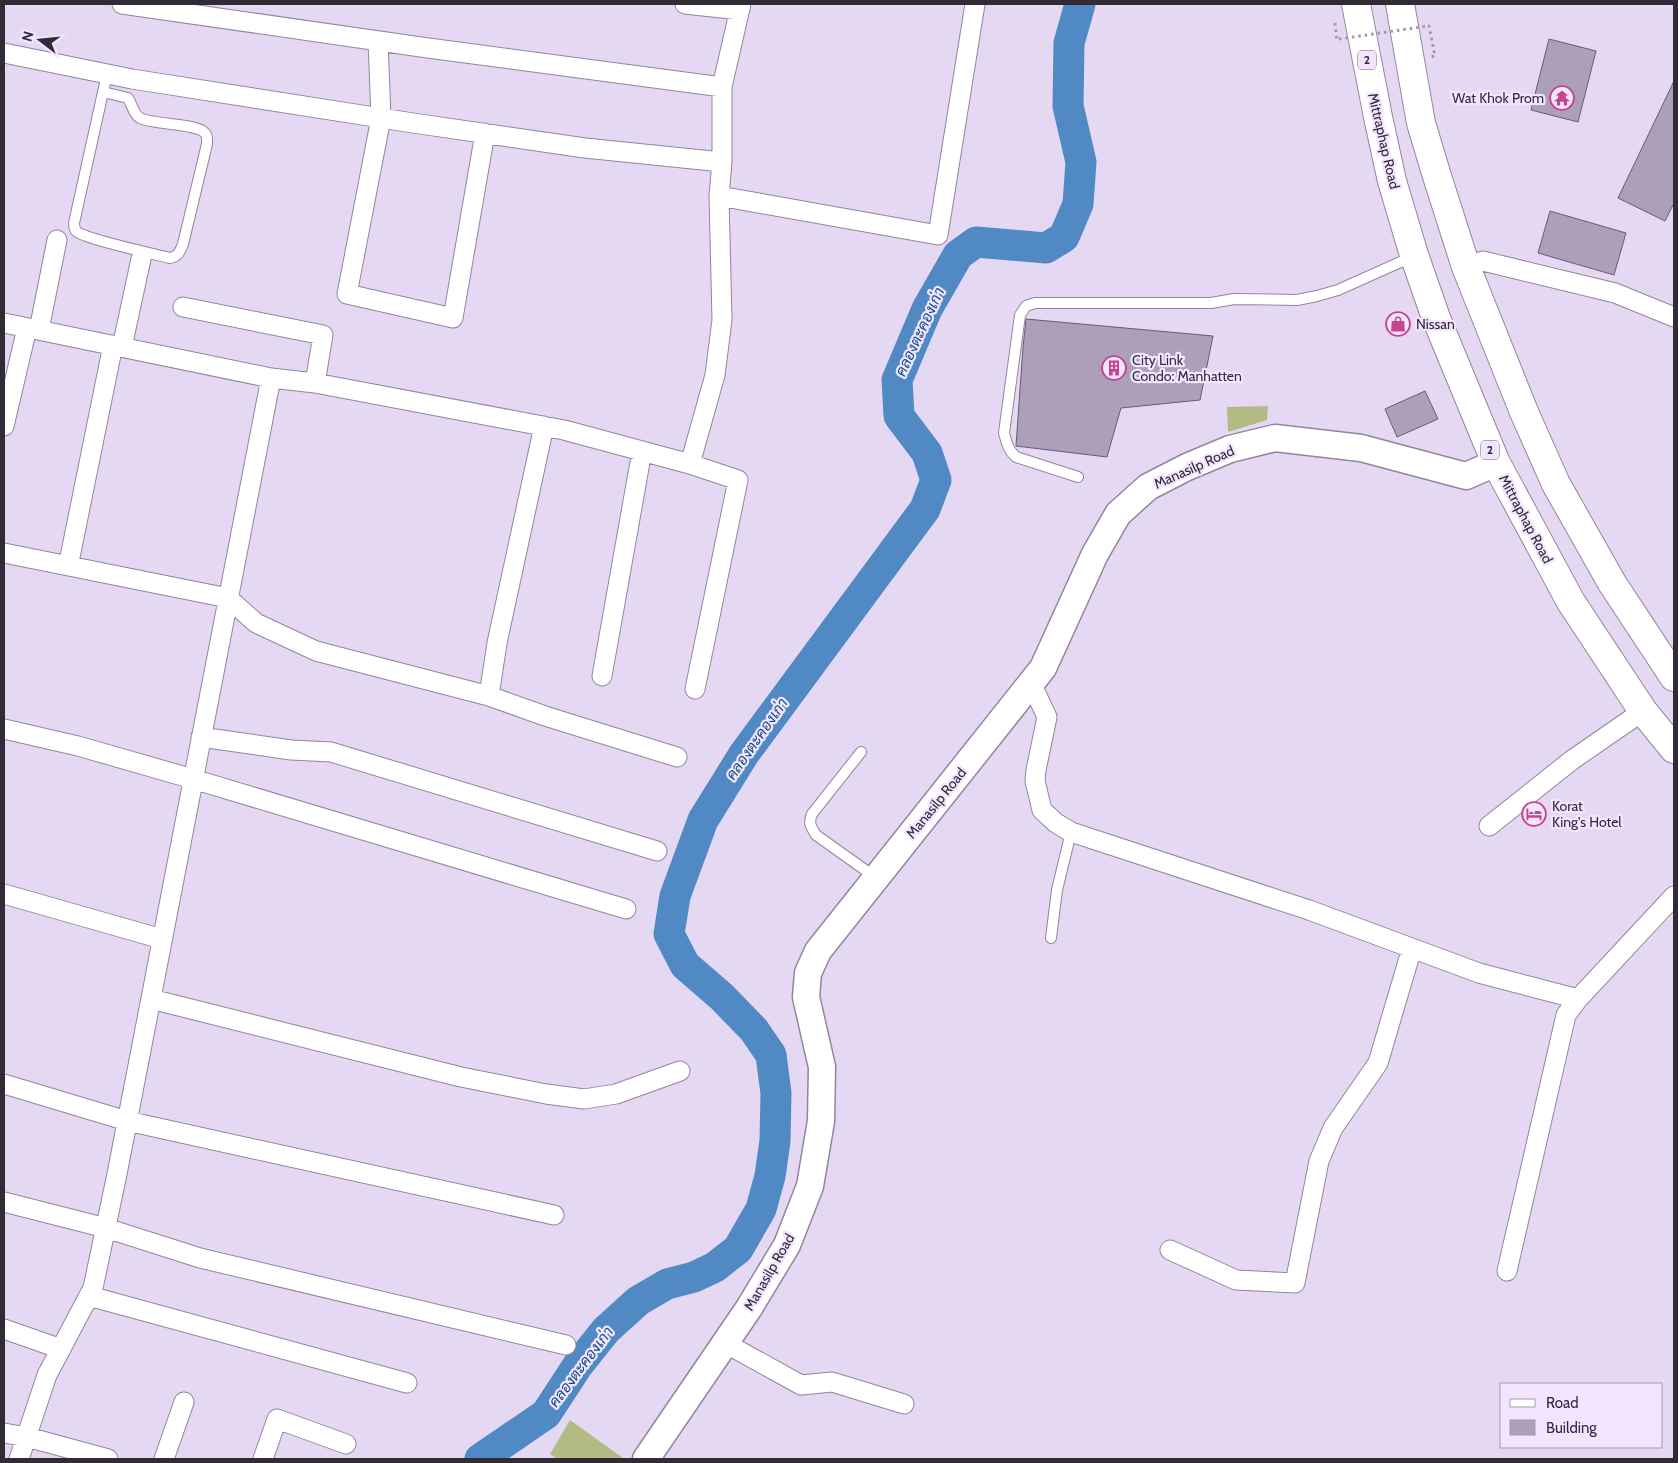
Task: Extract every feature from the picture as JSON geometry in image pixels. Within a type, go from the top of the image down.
[{"type":"highway","name":"Mittraphap Road","points":[[1356,4],[1392,181],[1414,255],[1436,318],[1496,463],[1571,602],[1643,710],[1674,749]]},
{"type":"highway","points":[[1400,4],[1421,123],[1466,266],[1524,412],[1556,484],[1612,583],[1674,677]]},
{"type":"street","points":[[122,4],[189,9],[378,41],[722,87]]},
{"type":"street","points":[[685,4],[740,7],[722,87],[722,162],[719,196],[722,320],[715,375],[690,464]]},
{"type":"street","points":[[719,196],[938,235],[975,4]]},
{"type":"street","points":[[378,41],[381,118],[347,294],[452,318],[485,134]]},
{"type":"street","points":[[4,53],[105,83],[381,118],[585,148],[722,162]]},
{"type":"street","points":[[4,426],[57,240]]},
{"type":"street","points":[[70,557],[118,346],[140,259]]},
{"type":"street","points":[[1466,266],[1483,261],[1493,263],[1615,293],[1674,317]]},
{"type":"street","points":[[183,306],[323,335],[315,383]]},
{"type":"street","points":[[4,322],[271,378],[315,383],[564,430],[690,464],[738,480],[695,689]]},
{"type":"street","points":[[19,1459],[47,1375],[93,1288],[271,378]]},
{"type":"street","points":[[489,696],[498,643],[544,426]]},
{"type":"street","name":"Manasilp Road","points":[[646,1459],[749,1308],[787,1245],[810,1186],[821,1121],[822,1067],[806,996],[808,974],[818,951],[1043,668],[1094,554],[1118,514],[1148,487],[1187,467],[1230,449],[1275,438],[1361,448],[1466,476],[1496,463]]},
{"type":"street","points":[[602,676],[642,451]]},
{"type":"street","points":[[4,553],[228,598],[256,624],[316,651],[489,696],[545,716],[677,757]]},
{"type":"street","points":[[1031,683],[1047,717],[1035,781],[1042,810],[1056,823],[1071,832],[1309,910],[1479,972],[1578,998]]},
{"type":"street","points":[[1490,826],[1572,760],[1643,710]]},
{"type":"street","points":[[4,729],[78,746],[193,779],[626,909]]},
{"type":"street","points":[[201,737],[291,750],[331,752],[657,851]]},
{"type":"street","points":[[4,894],[162,939]]},
{"type":"street","points":[[1507,1271],[1566,1015],[1578,998],[1674,896]]},
{"type":"street","points":[[1170,1250],[1236,1280],[1295,1283],[1319,1161],[1333,1128],[1378,1063],[1412,948]]},
{"type":"street","points":[[151,999],[461,1077],[546,1094],[584,1099],[616,1094],[680,1071]]},
{"type":"street","points":[[4,1084],[127,1121],[554,1215]]},
{"type":"street","points":[[4,1202],[106,1228],[200,1258],[566,1345]]},
{"type":"street","points":[[89,1296],[407,1382]]},
{"type":"street","points":[[4,1329],[61,1349]]},
{"type":"street","points":[[725,1343],[801,1385],[832,1382],[904,1404]]},
{"type":"street","points":[[164,1459],[184,1402]]},
{"type":"street","points":[[263,1459],[278,1419],[346,1444]]},
{"type":"street","points":[[4,1433],[27,1437],[108,1459]]},
{"type":"lane","points":[[105,83],[128,98],[134,112],[141,119],[189,127],[203,131],[206,135],[207,144],[183,244],[180,254],[175,257],[170,258],[95,238],[74,228],[105,83]]},
{"type":"lane","points":[[1078,477],[1016,457],[1010,452],[1007,444],[1004,433],[1020,315],[1026,306],[1035,303],[1211,303],[1234,299],[1297,300],[1338,290],[1414,255]]},
{"type":"lane","points":[[861,752],[812,814],[810,827],[816,834],[876,877]]},
{"type":"lane","points":[[1051,938],[1057,890],[1071,832]]},
{"type":"path","points":[[1338,39],[1429,26],[1435,56]]},
{"type":"green space","points":[[1268,406],[1267,420],[1228,432],[1227,407]]},
{"type":"green space","points":[[570,1420],[623,1458],[557,1459],[550,1454]]},
{"type":"building","points":[[1549,39],[1596,51],[1578,122],[1531,110]]},
{"type":"building","points":[[1674,81],[1674,203],[1665,221],[1618,198]]},
{"type":"building","points":[[1550,211],[1626,233],[1614,275],[1538,253]]},
{"type":"building","name":"City Link Condo: Manhatten","points":[[1026,319],[1213,336],[1200,400],[1121,408],[1107,457],[1016,446]]},
{"type":"building","points":[[1425,391],[1438,419],[1397,437],[1385,409]]},
{"type":"waterway","name":"คลองตะคองเก่า","points":[[480,1459],[546,1414],[578,1365],[606,1330],[638,1301],[667,1284],[694,1277],[715,1267],[738,1249],[761,1209],[770,1176],[775,1141],[776,1093],[771,1055],[754,1030],[722,997],[685,965],[669,934],[675,896],[703,820],[744,754],[925,509],[936,480],[927,453],[899,416],[897,380],[927,309],[958,255],[976,242],[1046,248],[1064,237],[1078,204],[1081,162],[1068,106],[1069,43],[1080,4]]},
{"type":"place","name":"Wat Khok Prom","points":[[1562,98]]},
{"type":"place","name":"Nissan","points":[[1398,324]]},
{"type":"place","name":"City Link Condo: Manhatten","points":[[1114,368]]},
{"type":"place","name":"Korat King's Hotel","points":[[1534,814]]}]
